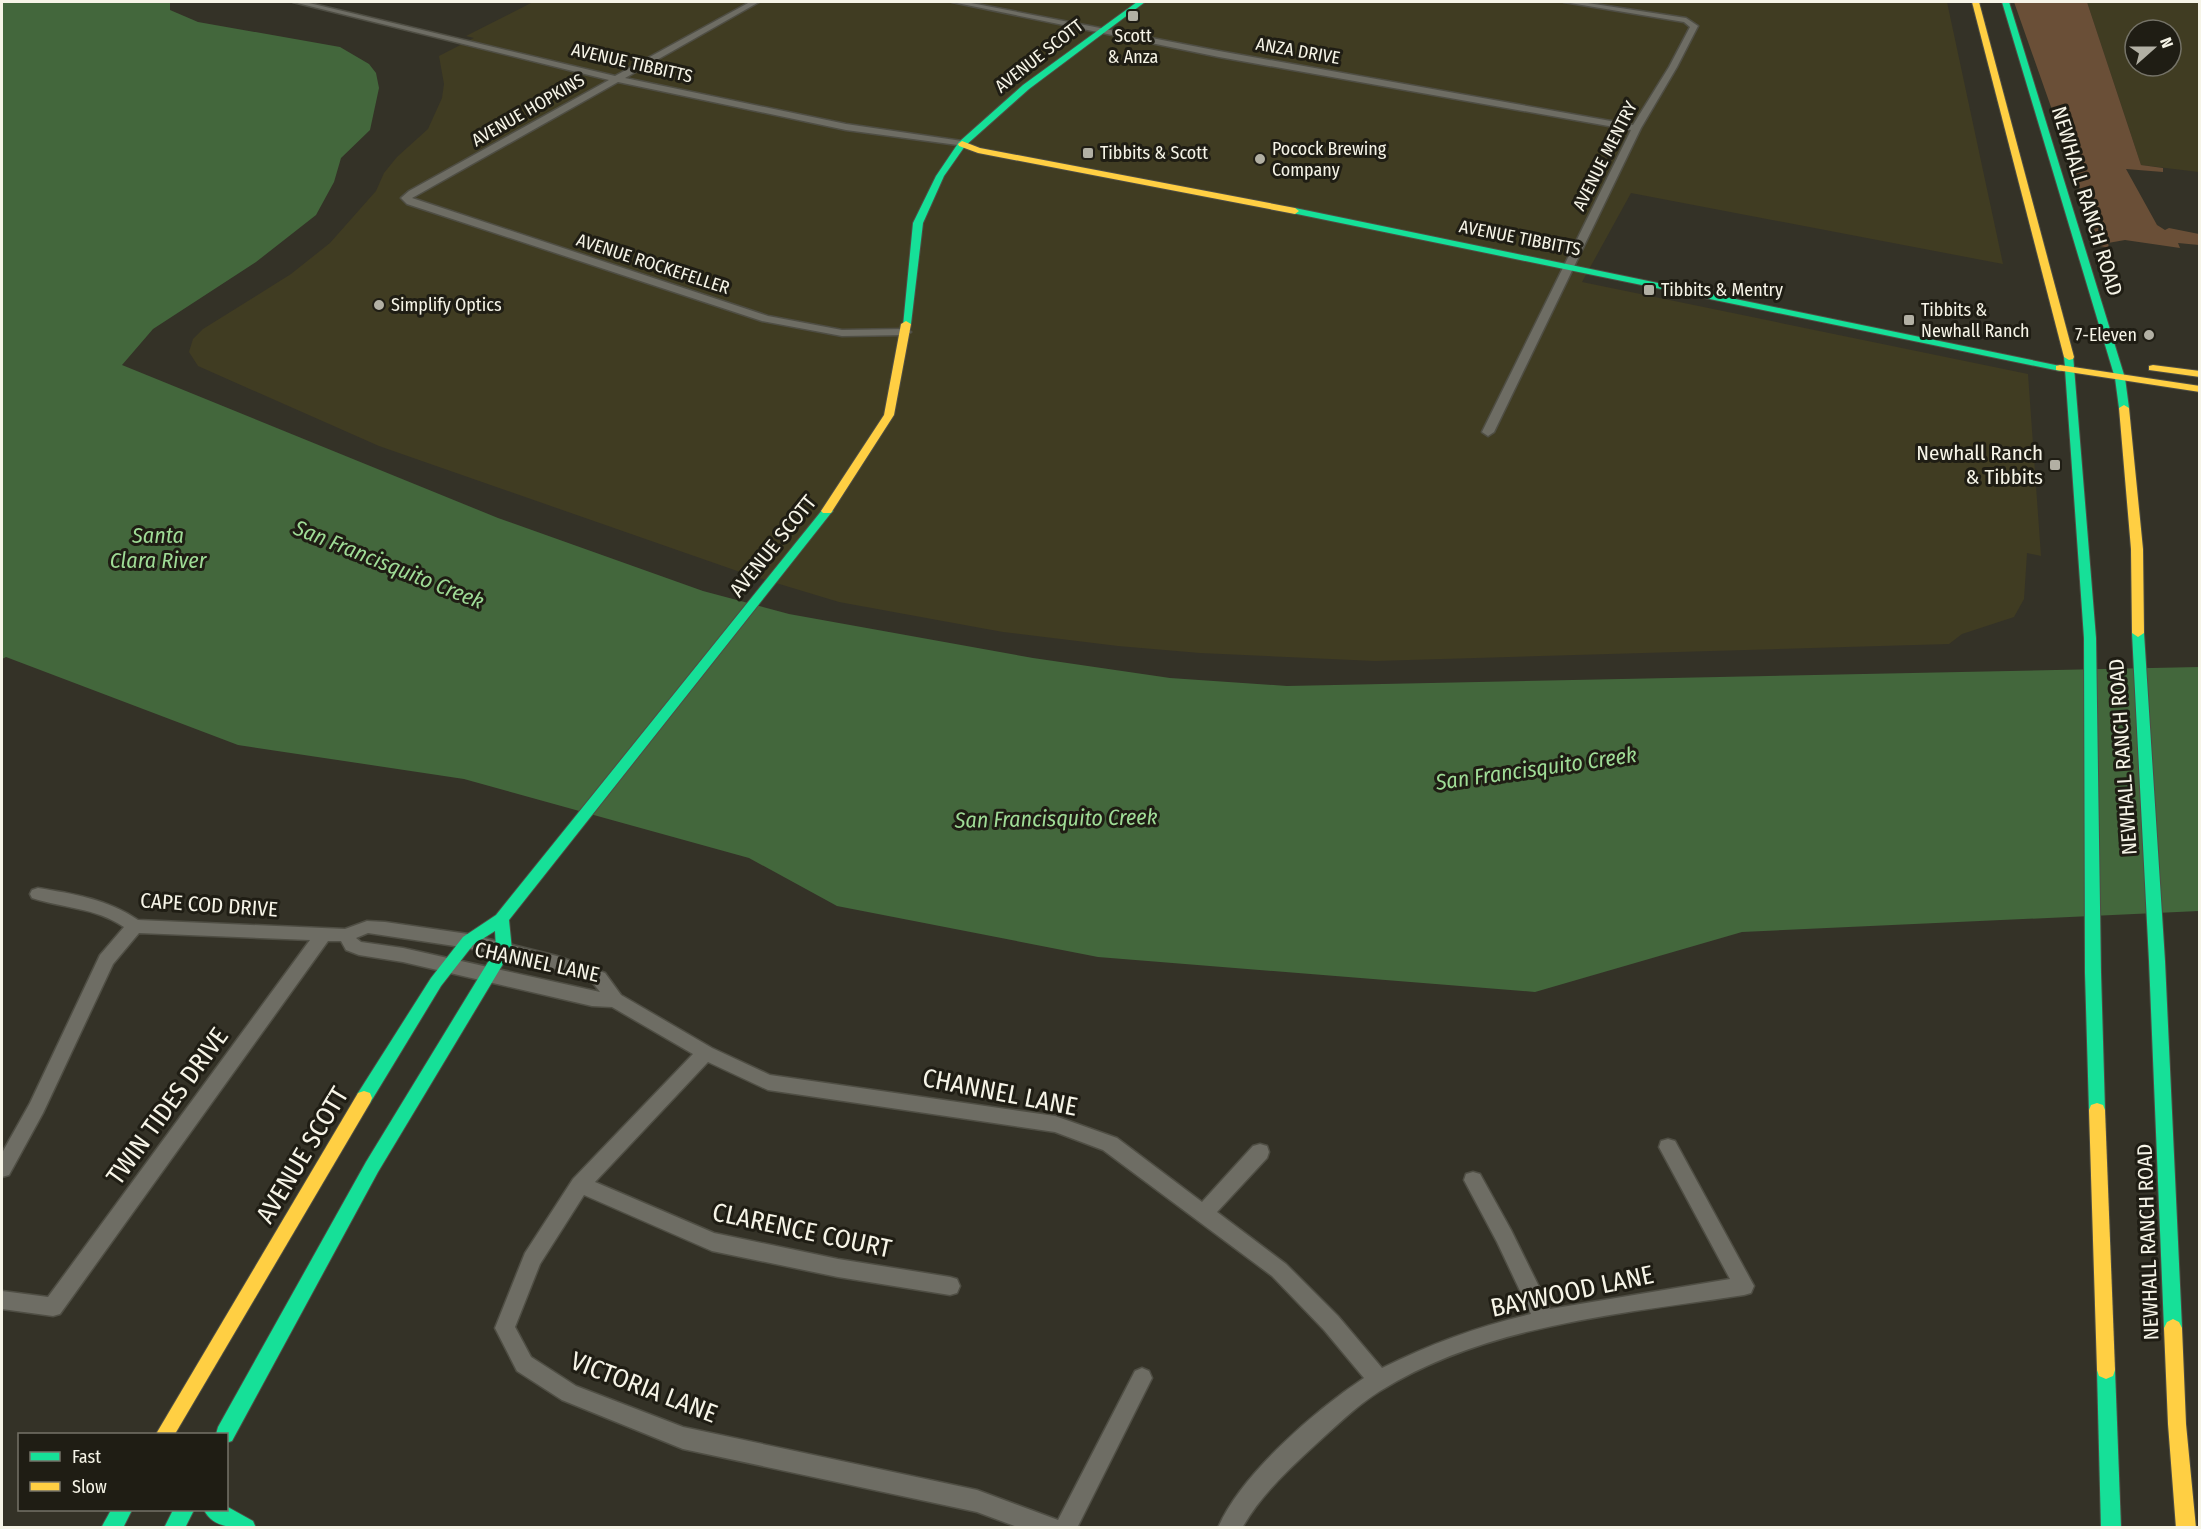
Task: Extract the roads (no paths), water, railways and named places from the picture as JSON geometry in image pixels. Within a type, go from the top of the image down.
[{"type":"main road","name":"AVENUE SCOTT","points":[[1094,30],[1125,2]]},
{"type":"main road","name":"AVENUE SCOTT","points":[[166,1433],[319,1172],[448,965],[468,941],[501,919],[558,848],[833,504],[889,415],[905,332],[918,223],[940,176],[962,144],[961,129],[987,104],[1094,30],[1141,2]]},
{"type":"main road","name":"NEWHALL RANCH ROAD","points":[[1974,2],[2070,363],[2090,638],[2093,973],[2111,1527]]},
{"type":"main road","name":"NEWHALL RANCH ROAD","points":[[2005,2],[2120,378],[2130,461],[2139,603],[2137,649],[2157,961],[2177,1424],[2186,1527]]},
{"type":"main road","name":"AVENUE TIBBITTS","points":[[962,144],[978,150],[1571,262],[2070,363]]},
{"type":"main road","points":[[2070,363],[2115,363],[2199,374]]},
{"type":"main road","points":[[2070,363],[2120,378],[2199,389]]},
{"type":"main road","points":[[226,1433],[372,1167],[504,950],[501,919]]},
{"type":"main road","points":[[111,1527],[121,1511]]},
{"type":"main road","points":[[174,1527],[183,1511]]},
{"type":"main road","points":[[216,1511],[246,1527]]},
{"type":"street","name":"AVENUE TIBBITTS","points":[[297,2],[616,79],[846,127],[962,144]]},
{"type":"street","name":"AVENUE HOPKINS","points":[[412,193],[755,2]]},
{"type":"street","name":"ANZA DRIVE","points":[[956,2],[1094,30],[1636,128]]},
{"type":"street","name":"AVENUE MENTRY","points":[[1488,432],[1636,128],[1673,67],[1694,26],[1686,20],[1568,2]]},
{"type":"street","name":"AVENUE ROCKEFELLER","points":[[412,193],[406,198],[410,202],[766,319],[842,333],[905,332]]},
{"type":"street","name":"CAPE COD DRIVE","points":[[38,894],[92,904],[117,914],[135,926],[323,935],[346,935],[372,927],[468,941],[557,963],[599,978],[615,1000]]},
{"type":"street","points":[[2,1169],[37,1108],[106,960],[135,926]]},
{"type":"street","name":"TWIN TIDES DRIVE","points":[[2,1300],[53,1307],[323,935]]},
{"type":"street","points":[[346,935],[352,945],[359,948],[448,965]]},
{"type":"street","name":"CHANNEL LANE","points":[[448,965],[592,999],[615,1000],[706,1053],[768,1082],[1055,1124],[1110,1144],[1280,1270],[1331,1323],[1379,1380]]},
{"type":"street","name":"VICTORIA LANE","points":[[706,1053],[580,1185],[532,1259],[505,1328],[524,1364],[569,1393],[683,1438],[977,1502],[1051,1527]]},
{"type":"street","name":"BAYWOOD LANE","points":[[1229,1527],[1282,1460],[1334,1414],[1379,1380],[1433,1355],[1481,1337],[1544,1319],[1744,1286],[1668,1147]]},
{"type":"street","points":[[1203,1214],[1260,1152]]},
{"type":"street","points":[[1473,1180],[1504,1236],[1544,1319]]},
{"type":"street","name":"CLARENCE COURT","points":[[580,1185],[712,1242],[838,1268],[950,1286]]},
{"type":"street","points":[[1065,1527],[1142,1378]]},
{"type":"water","name":"Santa Clara River","points":[[2,2],[170,2],[170,10],[198,22],[340,47],[369,64],[376,73],[379,88],[370,130],[341,158],[334,182],[316,215],[256,262],[153,329],[122,365],[498,518],[703,591],[789,614],[1033,658],[1170,678],[1287,686],[2199,667],[2199,911],[1742,932],[1535,992],[1098,957],[837,906],[749,858],[464,779],[238,745],[6,657],[2,659]]},
{"type":"place","name":"Scott & Anza","points":[[1133,16]]},
{"type":"place","name":"Tibbits & Scott","points":[[1088,153]]},
{"type":"place","name":"Pocock Brewing Company","points":[[1260,159]]},
{"type":"place","name":"Tibbits & Mentry","points":[[1649,290]]},
{"type":"place","name":"Simplify Optics","points":[[379,305]]},
{"type":"place","name":"Tibbits & Newhall Ranch","points":[[1909,320]]},
{"type":"place","name":"7-Eleven","points":[[2149,335]]},
{"type":"place","name":"Newhall Ranch & Tibbits","points":[[2055,465]]},
{"type":"water label","name":"San Francisquito Creek","points":[[389,564]]},
{"type":"water label","name":"San Francisquito Creek","points":[[1536,768]]},
{"type":"water label","name":"San Francisquito Creek","points":[[1056,818]]}]
